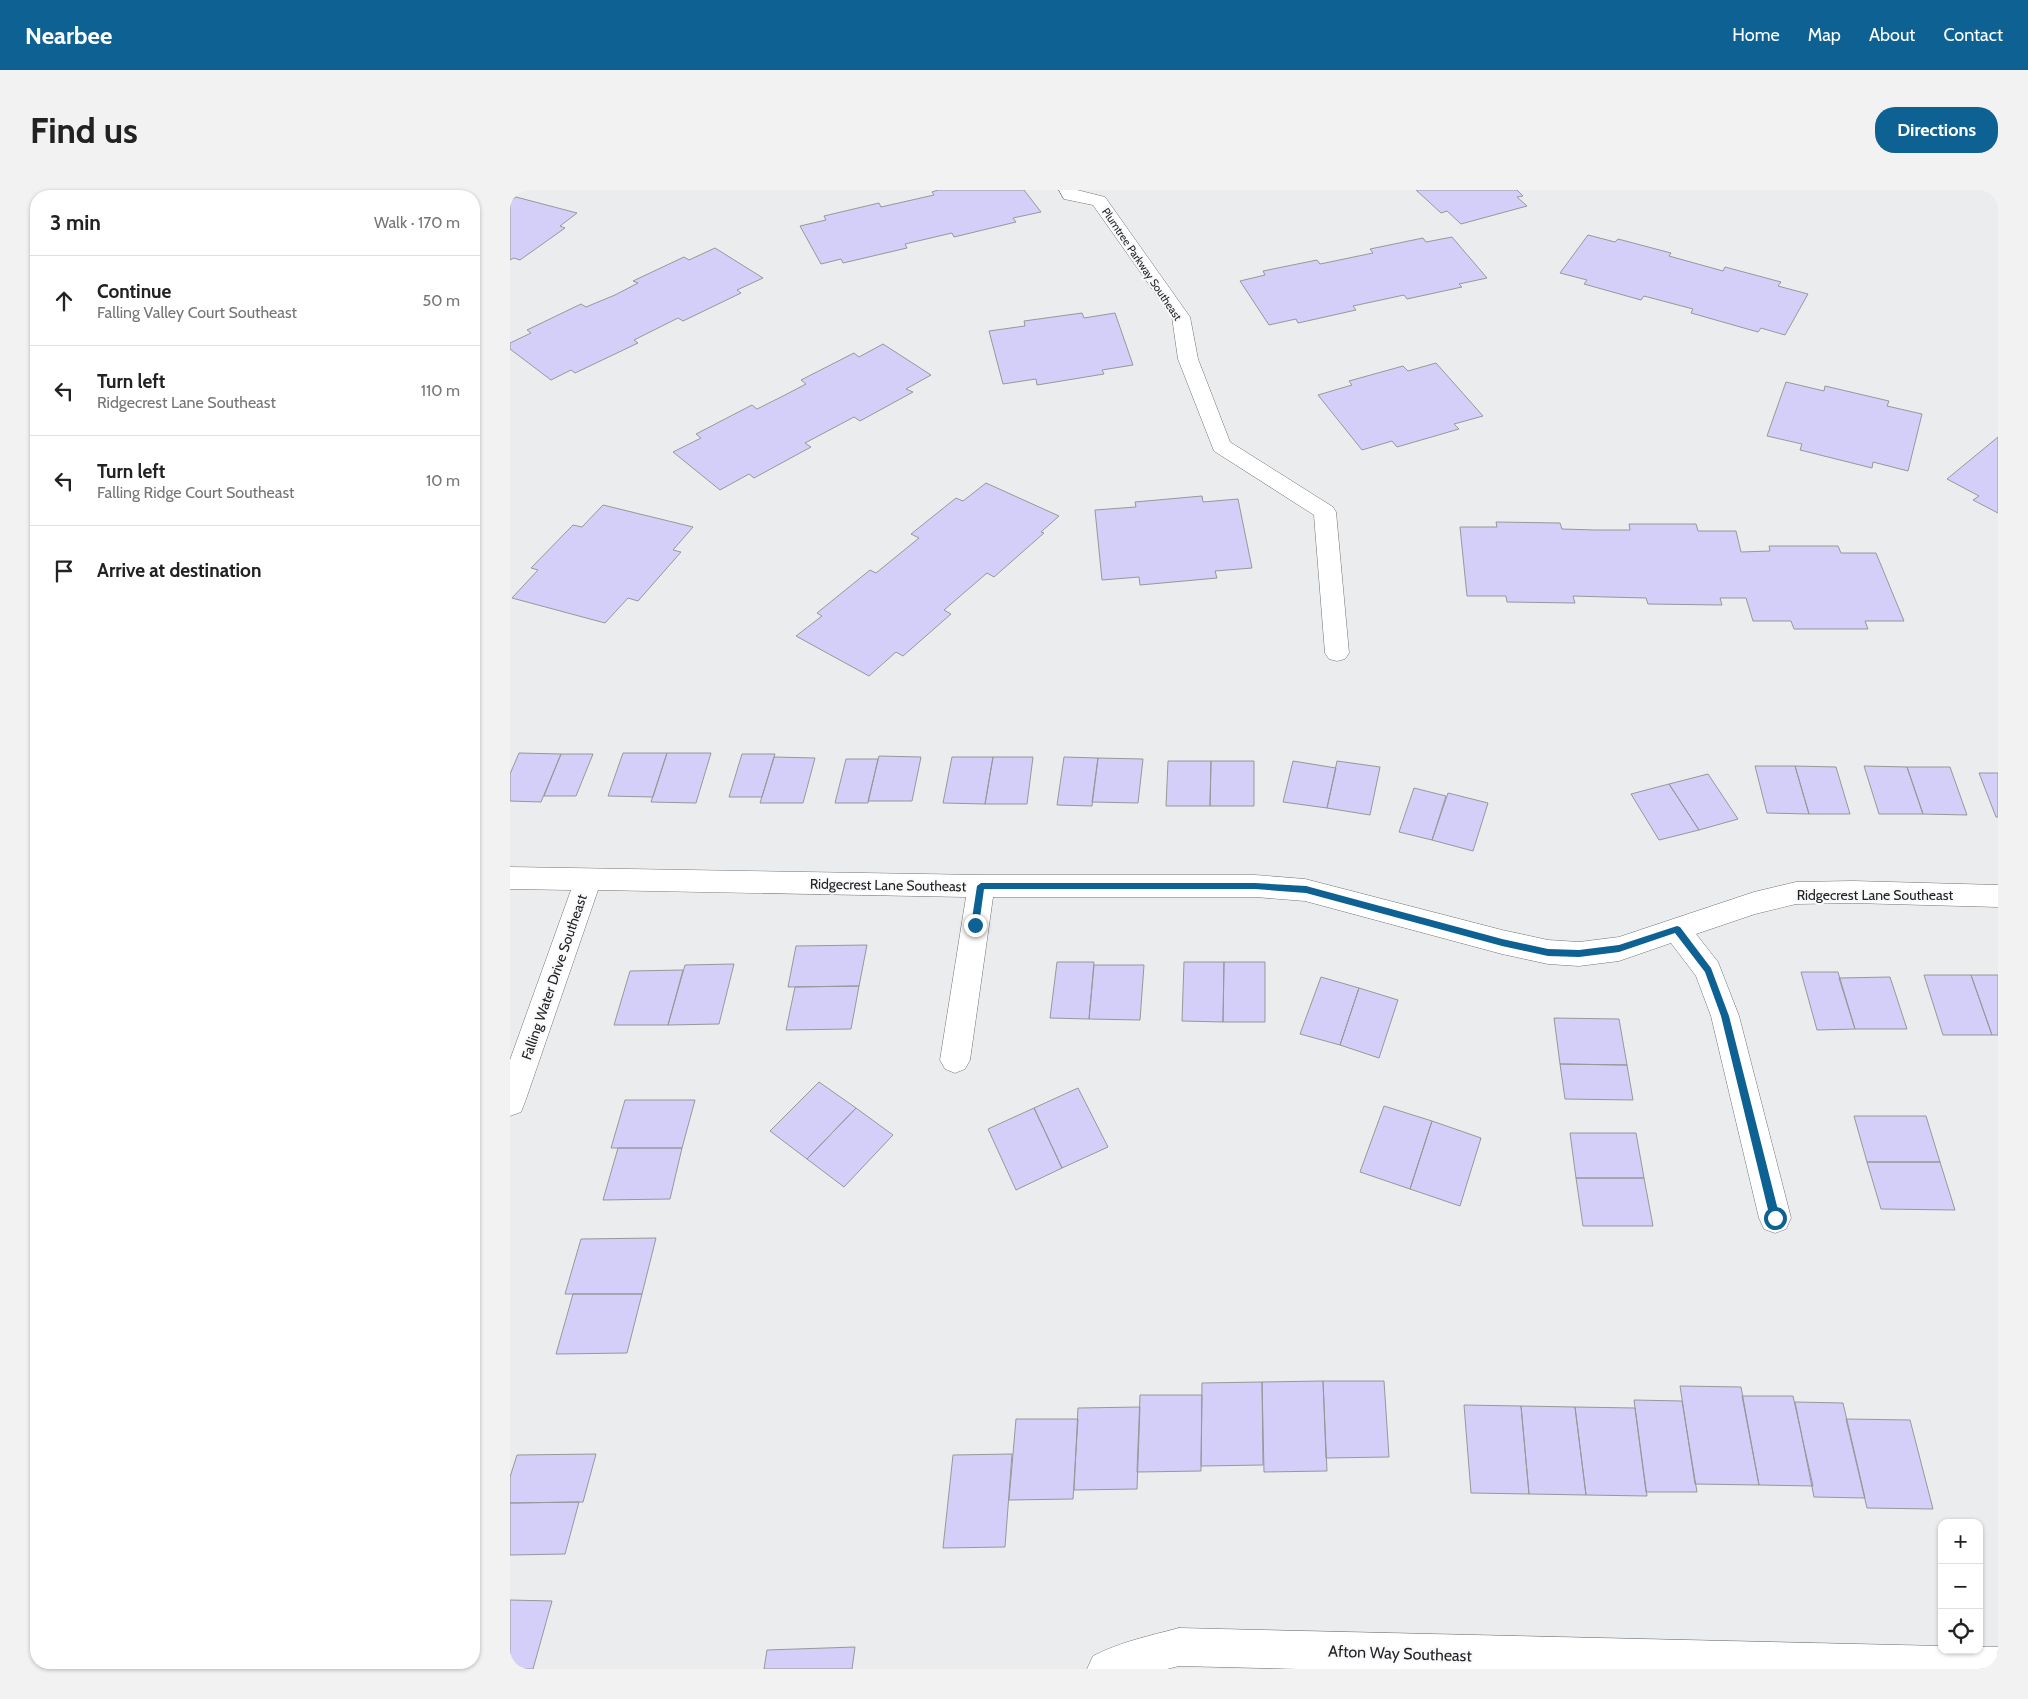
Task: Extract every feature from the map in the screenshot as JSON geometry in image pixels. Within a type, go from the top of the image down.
[{"type":"street","name":"Plumtree Parkway Southeast","points":[[1068,190],[1070,194],[1101,195],[1107,210],[1181,317],[1188,359],[1221,446],[1325,512],[1337,653]]},
{"type":"street","name":"Ridgecrest Lane Southeast","points":[[510,878],[981,886],[1255,886],[1306,890],[1502,942],[1548,952],[1579,954],[1619,949],[1754,903],[1796,892],[1998,896]]},
{"type":"street","name":"Falling Water Drive Southeast","points":[[510,1102],[588,880]]},
{"type":"street","points":[[955,1060],[981,886]]},
{"type":"street","points":[[1677,930],[1708,970],[1725,1016],[1775,1218]]},
{"type":"street","name":"Afton Way Southeast","points":[[1106,1669],[1120,1662],[1179,1647],[1671,1665],[1998,1666]]},
{"type":"building","points":[[938,190],[1024,190],[1041,212],[1013,218],[1016,222],[954,237],[952,233],[905,244],[907,248],[843,263],[841,259],[821,264],[800,226],[826,220],[824,216],[879,203],[881,207],[934,195],[932,192]]},
{"type":"building","points":[[1416,190],[1517,190],[1523,196],[1517,197],[1527,206],[1461,224],[1447,211],[1441,213]]},
{"type":"building","points":[[516,197],[577,213],[560,226],[565,228],[520,260],[514,258],[510,260],[510,201]]},
{"type":"building","points":[[1588,235],[1615,242],[1618,239],[1671,253],[1669,256],[1723,271],[1725,267],[1781,282],[1778,286],[1808,294],[1785,335],[1761,328],[1758,332],[1691,313],[1693,309],[1644,296],[1641,300],[1584,284],[1587,280],[1560,273]]},
{"type":"building","points":[[1452,237],[1487,278],[1459,284],[1462,287],[1407,299],[1404,295],[1353,306],[1356,310],[1298,323],[1296,319],[1269,325],[1240,281],[1265,275],[1263,271],[1317,260],[1320,264],[1373,253],[1370,249],[1423,238],[1426,242]]},
{"type":"building","points":[[715,248],[763,278],[737,290],[741,293],[683,321],[678,318],[634,340],[638,343],[575,373],[571,370],[551,380],[510,349],[510,343],[531,333],[527,330],[581,304],[586,307],[615,295],[638,283],[633,281],[684,257],[689,260]]},
{"type":"building","points":[[1082,313],[1084,318],[1115,313],[1133,365],[1102,370],[1104,374],[1037,385],[1036,379],[1003,384],[989,331],[1025,326],[1024,321]]},
{"type":"building","points":[[883,344],[931,375],[906,389],[913,392],[860,421],[854,417],[805,443],[811,447],[754,478],[749,474],[720,490],[673,452],[701,438],[696,434],[752,405],[757,409],[806,384],[801,380],[854,353],[859,357]]},
{"type":"building","points":[[1436,363],[1483,416],[1454,424],[1459,429],[1397,447],[1392,441],[1362,450],[1318,395],[1352,385],[1349,381],[1403,366],[1408,371]]},
{"type":"building","points":[[1786,382],[1824,391],[1825,386],[1889,401],[1887,406],[1922,414],[1908,471],[1873,462],[1872,468],[1800,450],[1802,444],[1767,436]]},
{"type":"building","points":[[1998,437],[1998,513],[1973,500],[1979,496],[1947,479]]},
{"type":"building","points":[[986,483],[1059,516],[1041,532],[1044,533],[994,577],[987,573],[944,610],[951,614],[903,656],[896,652],[869,676],[796,636],[822,616],[817,613],[870,570],[876,573],[919,538],[911,534],[956,498],[963,501]]},
{"type":"building","points":[[1202,496],[1203,502],[1238,499],[1252,568],[1215,571],[1217,578],[1140,585],[1139,577],[1102,580],[1095,510],[1136,507],[1135,502]]},
{"type":"building","points":[[603,505],[693,527],[673,550],[681,552],[638,601],[628,598],[605,623],[512,598],[538,570],[531,568],[573,525],[582,527]]},
{"type":"building","points":[[1496,522],[1560,523],[1562,529],[1595,530],[1630,530],[1629,524],[1696,524],[1698,531],[1736,531],[1741,552],[1770,551],[1769,546],[1838,546],[1841,553],[1876,553],[1904,621],[1865,621],[1868,629],[1794,629],[1791,621],[1753,621],[1746,598],[1720,598],[1722,605],[1648,604],[1646,598],[1573,596],[1575,603],[1507,602],[1506,596],[1467,596],[1460,527],[1497,527]]},
{"type":"building","points":[[519,753],[561,754],[541,802],[510,801],[510,774]]},
{"type":"building","points":[[623,753],[667,753],[653,797],[608,796]]},
{"type":"building","points":[[667,753],[711,753],[696,803],[651,802]]},
{"type":"building","points":[[561,754],[593,754],[576,796],[544,796]]},
{"type":"building","points":[[742,754],[775,754],[762,797],[729,797]]},
{"type":"building","points":[[879,756],[921,757],[912,801],[868,801]]},
{"type":"building","points":[[774,757],[815,758],[803,803],[760,803]]},
{"type":"building","points":[[952,757],[993,757],[985,804],[943,803]]},
{"type":"building","points":[[993,757],[1033,757],[1027,804],[985,804]]},
{"type":"building","points":[[1064,757],[1098,758],[1092,806],[1057,805]]},
{"type":"building","points":[[1098,758],[1143,759],[1138,803],[1092,802]]},
{"type":"building","points":[[846,759],[878,759],[868,803],[835,803]]},
{"type":"building","points":[[1168,761],[1211,761],[1210,806],[1166,806]]},
{"type":"building","points":[[1211,761],[1254,761],[1254,806],[1210,806]]},
{"type":"building","points":[[1293,761],[1336,768],[1327,808],[1283,802]]},
{"type":"building","points":[[1337,761],[1380,767],[1370,815],[1327,808]]},
{"type":"building","points":[[1755,766],[1795,766],[1809,814],[1767,813]]},
{"type":"building","points":[[1795,766],[1836,767],[1850,814],[1809,814]]},
{"type":"building","points":[[1864,766],[1907,767],[1923,814],[1879,814]]},
{"type":"building","points":[[1907,767],[1950,767],[1967,815],[1923,814]]},
{"type":"building","points":[[1979,773],[1998,773],[1998,817],[1996,817]]},
{"type":"building","points":[[1708,774],[1738,819],[1699,830],[1669,784]]},
{"type":"building","points":[[1669,784],[1699,830],[1659,840],[1631,794]]},
{"type":"building","points":[[1414,788],[1446,796],[1432,840],[1399,832]]},
{"type":"building","points":[[1448,793],[1488,803],[1473,851],[1432,840]]},
{"type":"building","points":[[867,945],[859,986],[788,987],[796,946]]},
{"type":"building","points":[[1057,962],[1094,962],[1089,1019],[1050,1018]]},
{"type":"building","points":[[1184,962],[1224,962],[1223,1022],[1182,1021]]},
{"type":"building","points":[[1224,962],[1265,962],[1265,1022],[1223,1022]]},
{"type":"building","points":[[734,964],[719,1024],[668,1025],[685,965]]},
{"type":"building","points":[[1094,965],[1144,965],[1140,1020],[1089,1019]]},
{"type":"building","points":[[683,970],[668,1025],[614,1025],[630,971]]},
{"type":"building","points":[[1801,972],[1838,972],[1855,1029],[1817,1030]]},
{"type":"building","points":[[1924,975],[1971,975],[1992,1035],[1943,1035]]},
{"type":"building","points":[[1971,975],[1998,975],[1998,1035],[1992,1035]]},
{"type":"building","points":[[1321,977],[1359,988],[1340,1045],[1300,1034]]},
{"type":"building","points":[[1890,977],[1907,1029],[1855,1029],[1839,978]]},
{"type":"building","points":[[859,986],[851,1029],[786,1030],[795,987]]},
{"type":"building","points":[[1359,988],[1398,1000],[1379,1058],[1340,1045]]},
{"type":"building","points":[[1554,1018],[1619,1019],[1627,1065],[1560,1064]]},
{"type":"building","points":[[1560,1064],[1627,1065],[1633,1100],[1565,1099]]},
{"type":"building","points":[[819,1082],[856,1108],[807,1159],[770,1131]]},
{"type":"building","points":[[1078,1088],[1108,1147],[1062,1168],[1034,1108]]},
{"type":"building","points":[[625,1100],[695,1100],[682,1148],[611,1148]]},
{"type":"building","points":[[1384,1106],[1432,1121],[1410,1189],[1360,1172]]},
{"type":"building","points":[[856,1108],[893,1135],[844,1187],[807,1159]]},
{"type":"building","points":[[1034,1108],[1062,1168],[1016,1190],[988,1129]]},
{"type":"building","points":[[1854,1116],[1926,1116],[1940,1162],[1867,1162]]},
{"type":"building","points":[[1432,1121],[1481,1138],[1460,1206],[1410,1189]]},
{"type":"building","points":[[1570,1133],[1636,1133],[1644,1178],[1576,1178]]},
{"type":"building","points":[[618,1148],[682,1148],[670,1199],[603,1200]]},
{"type":"building","points":[[1867,1162],[1940,1162],[1955,1210],[1881,1209]]},
{"type":"building","points":[[1576,1178],[1644,1178],[1653,1226],[1583,1226]]},
{"type":"building","points":[[656,1238],[642,1294],[565,1294],[581,1239]]},
{"type":"building","points":[[573,1294],[642,1294],[627,1353],[556,1354]]},
{"type":"building","points":[[1323,1381],[1384,1381],[1389,1457],[1326,1458]]},
{"type":"building","points":[[1323,1381],[1327,1471],[1264,1472],[1262,1382]]},
{"type":"building","points":[[1262,1382],[1263,1465],[1201,1466],[1202,1383]]},
{"type":"building","points":[[1680,1386],[1741,1387],[1759,1485],[1695,1484]]},
{"type":"building","points":[[1140,1395],[1202,1395],[1201,1471],[1137,1472]]},
{"type":"building","points":[[1742,1396],[1793,1396],[1813,1486],[1759,1485]]},
{"type":"building","points":[[1634,1400],[1682,1401],[1697,1492],[1646,1492]]},
{"type":"building","points":[[1795,1402],[1843,1403],[1865,1498],[1814,1497]]},
{"type":"building","points":[[1464,1405],[1521,1406],[1529,1494],[1471,1493]]},
{"type":"building","points":[[1521,1406],[1575,1407],[1586,1495],[1529,1494]]},
{"type":"building","points":[[1140,1407],[1137,1489],[1074,1490],[1078,1408]]},
{"type":"building","points":[[1575,1407],[1635,1408],[1647,1496],[1586,1495]]},
{"type":"building","points":[[1016,1419],[1078,1419],[1073,1499],[1009,1500]]},
{"type":"building","points":[[1846,1419],[1910,1420],[1933,1509],[1867,1508]]},
{"type":"building","points":[[596,1454],[583,1502],[510,1503],[510,1477],[517,1455]]},
{"type":"building","points":[[1012,1454],[1005,1547],[943,1548],[953,1455]]},
{"type":"building","points":[[579,1502],[565,1554],[510,1555],[510,1503]]},
{"type":"building","points":[[510,1600],[552,1601],[533,1669],[510,1669]]},
{"type":"building","points":[[855,1647],[852,1669],[764,1669],[767,1650]]},
{"type":"route","points":[[975,925],[981,886],[1255,886],[1306,890],[1502,942],[1548,952],[1579,954],[1619,949],[1677,930],[1708,970],[1725,1016],[1775,1218]]}]
